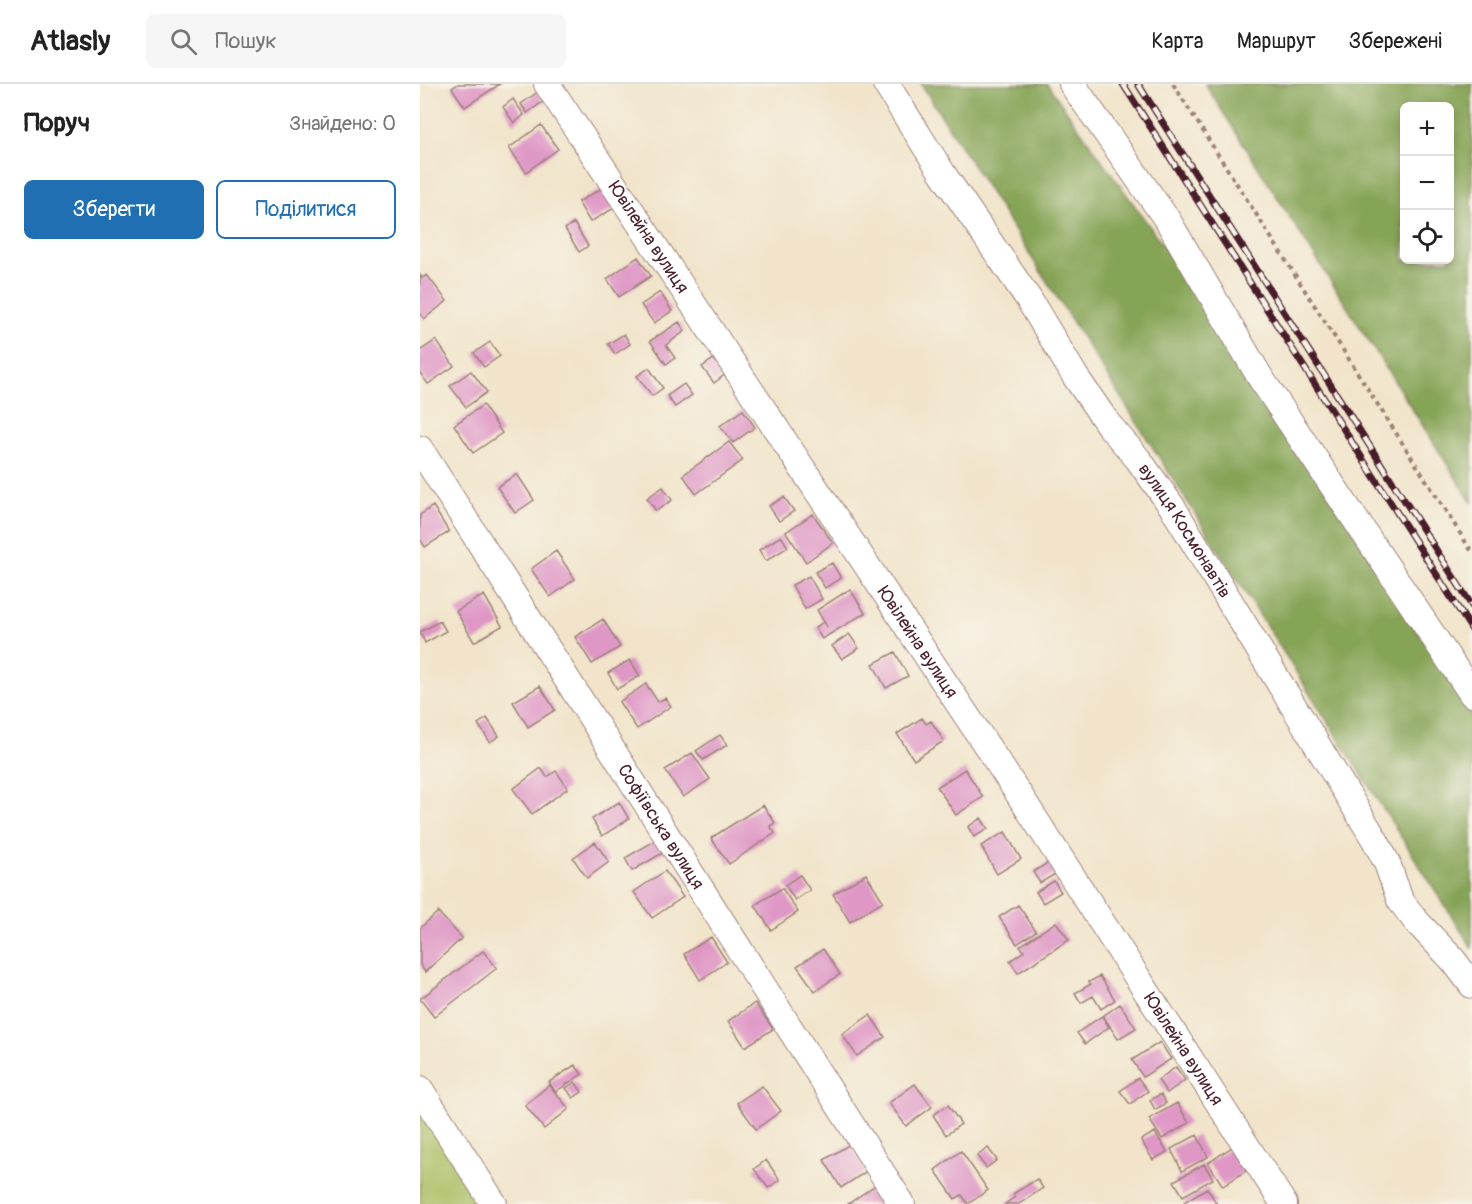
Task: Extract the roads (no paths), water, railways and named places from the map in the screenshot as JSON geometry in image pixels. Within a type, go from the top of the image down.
[{"type":"street","name":"Ювілейна вулиця","points":[[547,84],[1007,776],[1284,1204]]},
{"type":"street","name":"вулиця Космонавтів","points":[[886,84],[1028,298],[1075,376],[1108,424],[1138,459],[1173,508],[1375,840],[1387,863],[1400,900],[1472,985]]},
{"type":"street","points":[[1072,84],[1168,221],[1260,377],[1472,694]]},
{"type":"street","name":"Софіївська вулиця","points":[[420,449],[903,1204]]},
{"type":"street","points":[[420,1089],[494,1204]]},
{"type":"railway","points":[[1123,84],[1472,630]]},
{"type":"railway","points":[[1138,84],[1472,606]]}]
